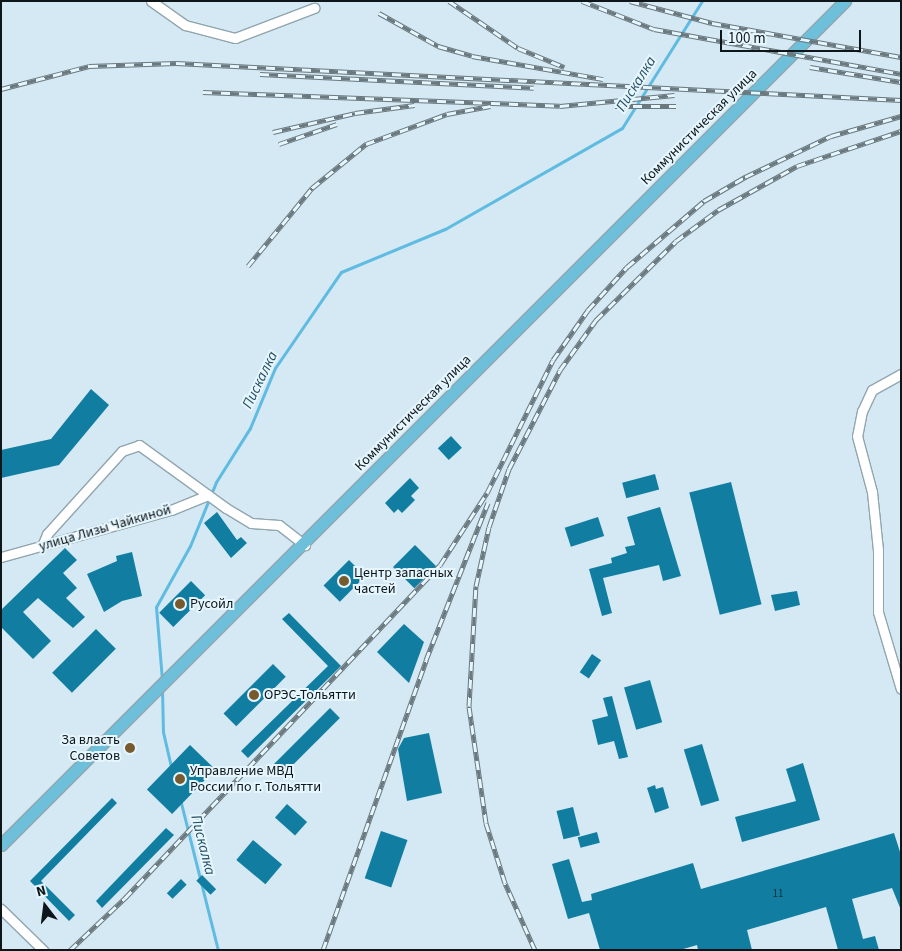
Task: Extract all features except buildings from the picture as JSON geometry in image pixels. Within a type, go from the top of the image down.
[{"type":"main road","name":"Коммунистическая улица","points":[[1,845],[305,545],[845,1]]},
{"type":"street","points":[[151,1],[185,25],[236,38],[314,8]]},
{"type":"street","points":[[901,374],[872,390],[862,411],[857,436],[872,492],[878,550],[878,612],[901,690]]},
{"type":"street","points":[[42,546],[47,534],[122,451],[139,445],[208,495],[251,523],[279,525],[305,545]]},
{"type":"street","name":"улица Лизы Чайкиной","points":[[1,557],[171,510],[208,495]]},
{"type":"street","points":[[1,909],[43,950]]},
{"type":"waterway","name":"Пискалка","points":[[162,680],[156,607],[190,546],[216,482],[250,428],[275,368],[341,272],[445,229],[622,128],[702,1]]},
{"type":"waterway","name":"Пискалка","points":[[162,689],[163,732],[171,767]]},
{"type":"waterway","name":"Пискалка","points":[[180,799],[218,950]]},
{"type":"railway","points":[[449,1],[518,48],[564,67]]},
{"type":"railway","points":[[582,1],[654,29],[901,74]]},
{"type":"railway","points":[[630,1],[712,23],[901,57]]},
{"type":"railway","points":[[379,13],[438,46],[472,56],[603,79]]},
{"type":"railway","points":[[1,89],[89,66],[176,63],[901,100]]},
{"type":"railway","points":[[810,67],[901,82]]},
{"type":"railway","points":[[260,74],[534,88]]},
{"type":"railway","points":[[203,92],[560,106],[674,95]]},
{"type":"railway","points":[[273,132],[355,113],[414,105]]},
{"type":"railway","points":[[248,266],[312,188],[366,144],[447,114],[490,106]]},
{"type":"railway","points":[[615,106],[676,106]]},
{"type":"railway","points":[[70,950],[125,898],[440,565],[487,493],[553,360],[588,310],[627,267],[704,201],[745,177],[831,136],[901,116]]},
{"type":"railway","points":[[279,144],[337,124]]},
{"type":"railway","points":[[535,950],[505,883],[486,823],[469,706],[476,586],[489,527],[509,469],[560,370],[596,320],[676,241],[718,210],[797,166],[901,131]]},
{"type":"railway","points":[[323,950],[426,660],[488,503]]},
{"type":"place","name":"Центр запасных частей","points":[[344,581]]},
{"type":"place","name":"Русойл","points":[[180,604]]},
{"type":"place","name":"ОРЭС-Тольятти","points":[[254,695]]},
{"type":"place","name":"За власть Советов","points":[[130,748]]},
{"type":"place","name":"Управление МВД России по г. Тольятти","points":[[180,779]]}]
